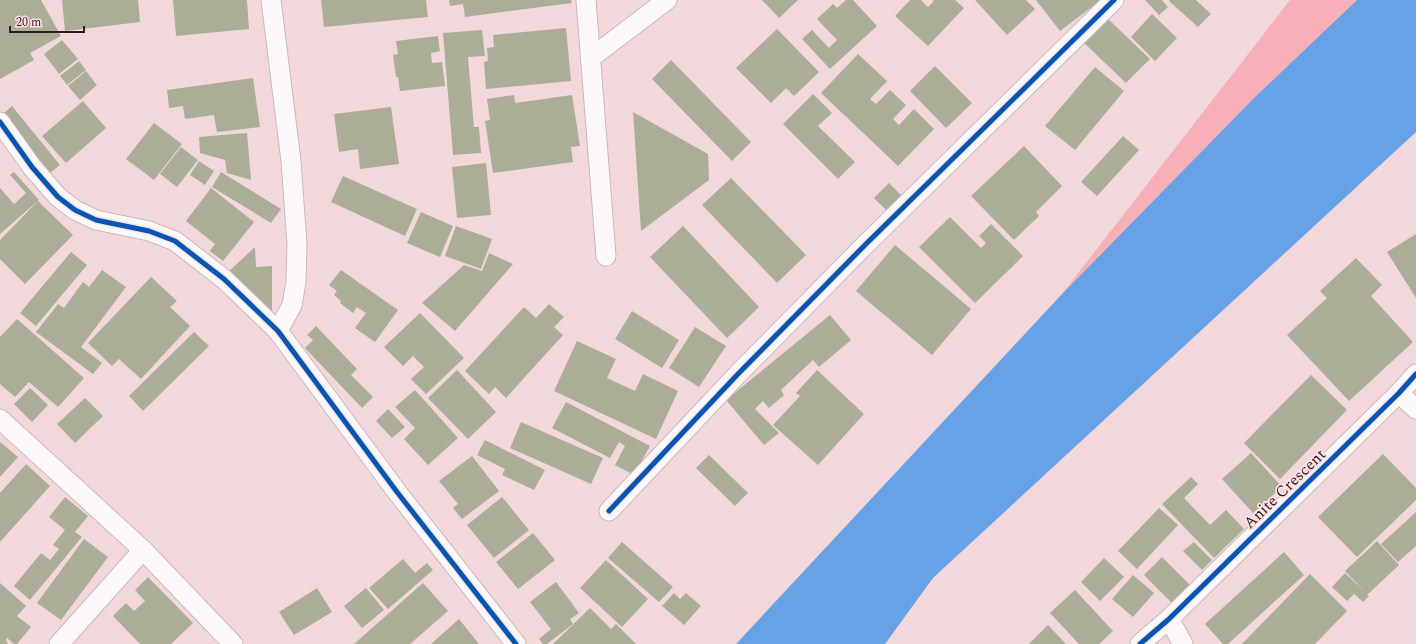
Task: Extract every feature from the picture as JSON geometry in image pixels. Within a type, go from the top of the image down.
[{"type":"street","points":[[271,0],[291,161],[297,244],[296,282],[292,305],[278,331]]},
{"type":"street","points":[[586,0],[592,57],[606,256]]},
{"type":"street","points":[[592,57],[667,0]]},
{"type":"street","points":[[609,510],[737,375],[865,245],[1114,0]]},
{"type":"street","points":[[0,122],[32,167],[58,196],[75,210],[96,220],[149,232],[175,241],[224,279],[278,331],[397,492],[516,644]]},
{"type":"street","name":"Anite Crescent","points":[[1140,644],[1169,619],[1399,393],[1416,374]]},
{"type":"street","points":[[1399,393],[1416,409]]},
{"type":"street","points":[[0,419],[144,550],[233,644]]},
{"type":"street","points":[[59,644],[144,550]]},
{"type":"street","points":[[1169,619],[1183,644]]},
{"type":"shaded area","points":[[1290,0],[1357,0],[1255,97],[1062,294]]},
{"type":"water","points":[[1357,0],[1416,0],[1416,132],[933,578],[885,644],[736,644],[1062,294],[1255,97]]},
{"type":"building","points":[[0,0],[41,0],[61,36],[30,53],[34,60],[0,79]]},
{"type":"building","points":[[62,0],[138,0],[140,22],[65,31]]},
{"type":"building","points":[[173,0],[247,0],[249,29],[176,36]]},
{"type":"building","points":[[321,0],[426,0],[428,17],[324,27]]},
{"type":"building","points":[[449,0],[571,0],[572,3],[465,17],[463,4],[450,6]]},
{"type":"building","points":[[762,0],[798,0],[779,18]]},
{"type":"building","points":[[846,0],[853,0],[877,26],[830,69],[802,39],[812,30],[829,48],[837,40],[817,19],[833,4],[837,8]]},
{"type":"building","points":[[910,0],[921,0],[928,7],[934,1],[932,0],[955,0],[964,8],[928,46],[895,16]]},
{"type":"building","points":[[975,0],[1026,0],[1035,9],[1007,35]]},
{"type":"building","points":[[1036,0],[1101,0],[1060,31]]},
{"type":"building","points":[[1145,0],[1162,0],[1168,7],[1159,15]]},
{"type":"building","points":[[1196,0],[1211,14],[1198,27],[1169,1]]},
{"type":"building","points":[[1152,14],[1177,38],[1155,61],[1131,37]]},
{"type":"building","points":[[1104,15],[1150,59],[1126,83],[1080,39]]},
{"type":"building","points":[[566,28],[571,81],[486,89],[484,62],[488,61],[487,48],[494,47],[493,35]]},
{"type":"building","points":[[777,29],[819,72],[794,96],[786,88],[771,103],[736,68]]},
{"type":"building","points":[[482,30],[485,56],[468,57],[474,127],[479,127],[481,153],[453,155],[443,33]]},
{"type":"building","points":[[438,36],[440,51],[431,53],[432,63],[442,62],[445,86],[400,91],[398,77],[396,77],[393,55],[398,54],[396,41]]},
{"type":"building","points":[[62,40],[78,59],[59,74],[44,54]]},
{"type":"building","points":[[858,54],[887,81],[870,99],[876,104],[890,90],[906,105],[893,119],[899,125],[914,109],[934,129],[898,166],[821,93]]},
{"type":"building","points":[[671,60],[751,142],[732,161],[652,79]]},
{"type":"building","points":[[79,61],[86,70],[67,85],[60,76]]},
{"type":"building","points":[[935,66],[972,103],[946,128],[910,91]]},
{"type":"building","points":[[1095,67],[1124,91],[1075,150],[1045,126]]},
{"type":"building","points":[[86,71],[97,85],[80,100],[68,86]]},
{"type":"building","points":[[253,78],[260,127],[217,132],[214,115],[185,119],[183,106],[169,108],[167,90]]},
{"type":"building","points":[[813,94],[832,113],[818,126],[855,162],[838,179],[783,124]]},
{"type":"building","points":[[514,95],[515,103],[572,95],[580,146],[571,147],[573,162],[493,173],[485,121],[490,120],[487,99]]},
{"type":"building","points":[[83,101],[106,128],[66,163],[42,136]]},
{"type":"building","points":[[12,106],[60,165],[50,173],[3,114]]},
{"type":"building","points":[[391,107],[399,164],[360,169],[358,149],[339,152],[334,114]]},
{"type":"building","points":[[633,112],[708,154],[709,180],[641,231]]},
{"type":"building","points":[[154,123],[182,144],[154,180],[126,159]]},
{"type":"building","points":[[247,133],[251,180],[227,173],[225,160],[200,153],[199,137]]},
{"type":"building","points":[[1123,136],[1139,150],[1097,196],[1081,182]]},
{"type":"building","points":[[1024,146],[1062,186],[1036,212],[1039,216],[1014,240],[971,196]]},
{"type":"building","points":[[181,147],[198,160],[177,187],[160,174]]},
{"type":"building","points":[[199,161],[214,171],[205,185],[190,175]]},
{"type":"building","points":[[486,163],[491,215],[457,218],[452,167]]},
{"type":"building","points":[[14,172],[39,200],[0,234],[0,188],[14,204],[26,193],[10,175]]},
{"type":"building","points":[[221,172],[281,209],[271,223],[212,187]]},
{"type":"building","points":[[343,176],[417,209],[405,236],[331,202]]},
{"type":"building","points":[[731,178],[806,255],[777,283],[702,205]]},
{"type":"building","points":[[889,183],[902,196],[887,211],[874,198]]},
{"type":"building","points":[[211,188],[254,222],[223,261],[210,251],[215,244],[186,221]]},
{"type":"building","points":[[38,201],[73,235],[25,284],[0,259],[0,240]]},
{"type":"building","points":[[421,212],[453,226],[440,257],[407,243]]},
{"type":"building","points":[[950,217],[981,248],[986,243],[979,236],[991,224],[1023,256],[975,303],[919,247]]},
{"type":"building","points":[[456,226],[492,239],[481,269],[445,256]]},
{"type":"building","points":[[683,226],[759,307],[727,338],[650,257]]},
{"type":"building","points":[[1416,234],[1416,298],[1387,252]]},
{"type":"building","points":[[895,245],[971,309],[932,355],[856,291]]},
{"type":"building","points":[[255,247],[256,267],[272,266],[272,317],[226,274]]},
{"type":"building","points":[[71,252],[87,265],[36,326],[20,313]]},
{"type":"building","points":[[489,253],[513,264],[455,331],[422,303],[464,265],[482,271]]},
{"type":"building","points":[[1356,258],[1382,285],[1371,296],[1413,342],[1349,401],[1287,335],[1327,298],[1320,291]]},
{"type":"building","points":[[102,270],[126,287],[81,347],[102,363],[93,374],[36,332],[58,304],[64,308],[83,282],[89,287]]},
{"type":"building","points":[[341,270],[398,310],[375,342],[355,328],[366,313],[357,307],[353,313],[340,303],[341,301],[334,295],[337,291],[329,285]]},
{"type":"building","points":[[151,277],[177,301],[170,307],[190,326],[141,379],[119,359],[112,366],[88,343]]},
{"type":"building","points":[[549,304],[564,317],[554,327],[563,335],[506,398],[495,387],[489,394],[465,371],[524,307],[536,318]]},
{"type":"building","points":[[632,311],[679,340],[662,368],[615,339]]},
{"type":"building","points":[[420,313],[464,358],[426,394],[411,379],[424,367],[413,356],[403,366],[384,347]]},
{"type":"building","points":[[830,315],[851,340],[819,367],[813,360],[781,390],[784,395],[769,408],[763,401],[755,409],[779,433],[764,445],[726,400]]},
{"type":"building","points":[[17,319],[84,378],[58,407],[29,382],[15,397],[0,384],[0,337]]},
{"type":"building","points":[[316,326],[357,369],[351,375],[373,397],[362,408],[305,348],[313,340],[307,335]]},
{"type":"building","points":[[695,327],[726,346],[699,387],[669,368]]},
{"type":"building","points":[[194,332],[209,346],[143,411],[129,396]]},
{"type":"building","points":[[577,341],[616,359],[607,378],[635,391],[643,374],[678,391],[656,439],[554,391]]},
{"type":"building","points":[[457,370],[496,412],[468,439],[428,398]]},
{"type":"building","points":[[817,370],[864,414],[818,465],[773,425],[800,396],[796,393]]},
{"type":"building","points":[[1311,375],[1347,410],[1280,479],[1244,443]]},
{"type":"building","points":[[30,388],[48,405],[32,422],[14,404]]},
{"type":"building","points":[[415,390],[458,438],[428,465],[404,439],[415,428],[395,407]]},
{"type":"building","points":[[85,398],[103,416],[75,443],[57,424]]},
{"type":"building","points":[[566,402],[650,446],[634,475],[615,465],[625,446],[619,442],[610,458],[552,428]]},
{"type":"building","points":[[388,409],[405,427],[392,438],[376,421]]},
{"type":"building","points":[[521,422],[603,458],[591,484],[510,448]]},
{"type":"building","points":[[485,440],[545,470],[534,490],[502,475],[505,469],[477,455]]},
{"type":"building","points":[[0,442],[18,457],[0,477]]},
{"type":"building","points":[[1251,453],[1282,487],[1253,513],[1222,479]]},
{"type":"building","points":[[1383,454],[1416,488],[1416,500],[1357,557],[1318,517]]},
{"type":"building","points":[[709,455],[748,493],[735,506],[696,468]]},
{"type":"building","points":[[472,456],[499,491],[462,519],[453,508],[458,504],[439,481]]},
{"type":"building","points":[[26,464],[50,486],[0,542],[0,493]]},
{"type":"building","points":[[1191,477],[1198,484],[1184,498],[1210,525],[1226,510],[1244,529],[1214,558],[1162,504]]},
{"type":"building","points":[[65,497],[88,516],[75,532],[82,537],[30,600],[14,586],[41,553],[50,560],[59,549],[53,545],[65,530],[49,517]]},
{"type":"building","points":[[502,497],[529,530],[494,558],[467,525]]},
{"type":"building","points":[[1159,508],[1178,525],[1137,569],[1118,551]]},
{"type":"building","points":[[1416,512],[1416,546],[1398,562],[1381,544]]},
{"type":"building","points":[[533,533],[555,560],[518,589],[496,562]]},
{"type":"building","points":[[84,539],[108,557],[61,620],[37,603]]},
{"type":"building","points":[[1377,541],[1399,565],[1367,595],[1369,596],[1363,602],[1354,594],[1347,601],[1332,587],[1345,573],[1365,592],[1345,571]]},
{"type":"building","points":[[622,542],[673,587],[659,602],[608,558]]},
{"type":"building","points":[[1194,542],[1212,560],[1202,570],[1183,551]]},
{"type":"building","points":[[1284,552],[1304,575],[1228,644],[1223,644],[1205,624]]},
{"type":"building","points":[[1162,557],[1191,586],[1173,604],[1144,575]]},
{"type":"building","points":[[1104,558],[1124,577],[1100,601],[1081,582]]},
{"type":"building","points":[[403,559],[415,573],[427,563],[433,570],[388,609],[369,588]]},
{"type":"building","points":[[606,560],[648,599],[622,627],[580,588]]},
{"type":"building","points":[[1310,574],[1347,611],[1315,644],[1242,644]]},
{"type":"building","points":[[1133,575],[1154,593],[1133,617],[1112,599]]},
{"type":"building","points":[[148,577],[193,623],[171,644],[140,644],[113,616],[126,603],[134,611],[145,601],[135,590]]},
{"type":"building","points":[[556,582],[579,613],[570,619],[573,624],[547,644],[543,644],[539,639],[551,629],[530,602]]},
{"type":"building","points":[[0,583],[26,606],[17,616],[31,627],[17,644],[14,644],[7,638],[6,640],[8,644],[0,644]]},
{"type":"building","points":[[423,583],[448,611],[410,644],[354,644]]},
{"type":"building","points":[[317,588],[332,612],[294,635],[279,612]]},
{"type":"building","points":[[366,588],[384,610],[362,628],[344,606]]},
{"type":"building","points":[[1075,590],[1113,631],[1099,644],[1079,644],[1050,613]]},
{"type":"building","points":[[674,593],[680,599],[686,593],[701,606],[684,625],[662,606]]},
{"type":"building","points":[[590,608],[611,629],[616,624],[636,644],[553,644]]},
{"type":"building","points":[[459,619],[479,644],[431,644]]},
{"type":"building","points":[[1048,625],[1066,644],[1029,644]]},
{"type":"cycle path","points":[[609,511],[737,375],[865,245],[1114,0]]},
{"type":"cycle path","points":[[0,122],[32,167],[58,197],[75,210],[96,220],[149,231],[175,241],[224,279],[278,331],[397,492],[516,644]]},
{"type":"cycle path","points":[[1140,644],[1169,619],[1399,393],[1416,374]]}]
